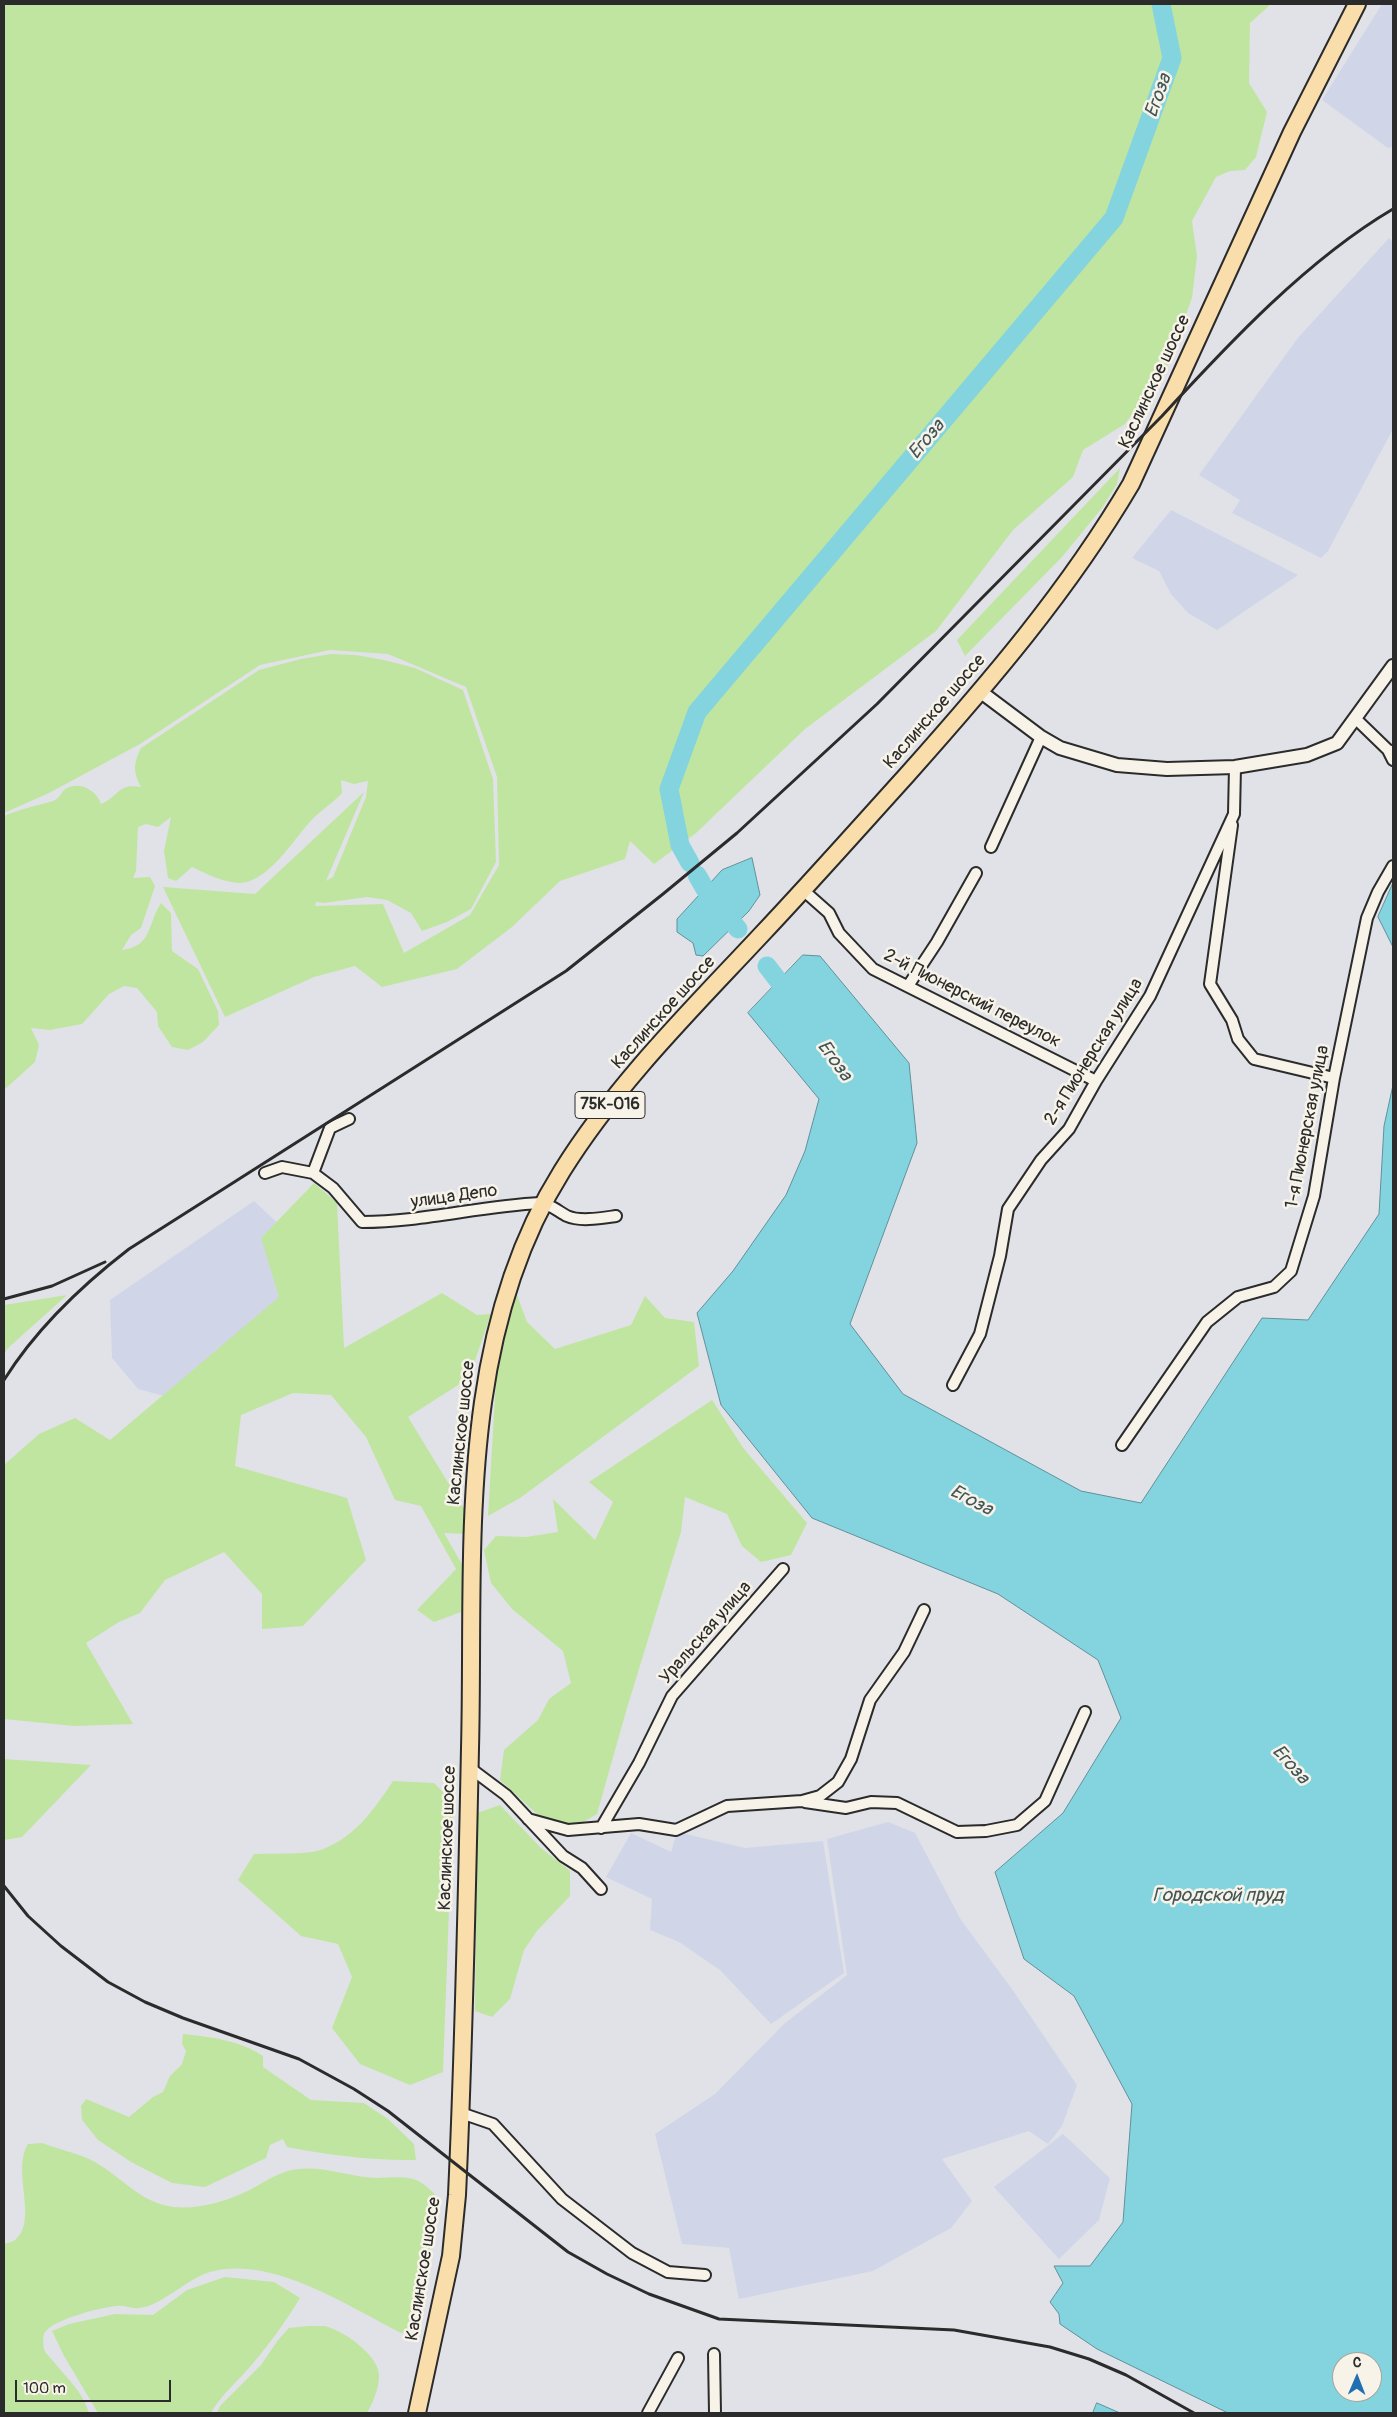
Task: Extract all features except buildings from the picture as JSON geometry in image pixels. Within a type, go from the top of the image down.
[{"type":"main road","name":"Каслинское шоссе","points":[[417,2413],[450,2256],[457,2195],[461,2113],[470,1768],[474,1502],[482,1405],[493,1342],[512,1278],[543,1203],[574,1153],[638,1071],[981,692],[1078,567],[1131,484],[1292,132],[1357,4]]},
{"type":"street","points":[[981,692],[1041,737],[1060,748],[1117,765],[1167,769],[1235,767],[1307,756],[1337,743],[1393,666]]},
{"type":"street","points":[[1356,719],[1392,754]]},
{"type":"street","points":[[991,847],[1041,737]]},
{"type":"street","name":"2-я Пионерская улица","points":[[1235,767],[1234,814],[1210,984],[1232,1020],[1238,1039],[1254,1059],[1334,1078]]},
{"type":"street","name":"2-я Пионерская улица","points":[[953,1385],[980,1334],[1000,1256],[1008,1208],[1041,1160],[1069,1129],[1096,1081],[1150,996],[1234,814]]},
{"type":"street","name":"1-я Пионерская улица","points":[[1122,1445],[1207,1322],[1238,1297],[1274,1287],[1291,1271],[1314,1196],[1334,1078],[1367,918],[1378,892],[1393,866]]},
{"type":"street","points":[[908,986],[937,942],[976,873]]},
{"type":"street","name":"2-й Пионерский переулок","points":[[803,890],[829,913],[840,933],[873,969],[1096,1081]]},
{"type":"street","points":[[312,1173],[330,1128],[349,1119]]},
{"type":"street","name":"улица Депо","points":[[265,1173],[282,1167],[312,1173],[333,1188],[362,1222],[393,1222],[470,1210],[543,1203]]},
{"type":"street","points":[[543,1203],[569,1217],[599,1219],[616,1216]]},
{"type":"street","name":"Уральская улица","points":[[601,1828],[639,1763],[672,1696],[783,1569]]},
{"type":"street","points":[[528,1819],[568,1830],[639,1824],[676,1830],[727,1806],[802,1801],[820,1796],[838,1782],[851,1759],[870,1700],[904,1652],[924,1610]]},
{"type":"street","points":[[802,1801],[846,1808],[871,1802],[897,1803],[957,1832],[986,1831],[1017,1825],[1045,1801],[1085,1712]]},
{"type":"street","points":[[470,1768],[506,1795],[563,1856],[582,1868],[601,1889]]},
{"type":"street","points":[[461,2113],[493,2124],[562,2199],[632,2253],[668,2272],[705,2275]]},
{"type":"street","points":[[714,2354],[714,2413]]},
{"type":"street","points":[[648,2413],[678,2358]]},
{"type":"shaded area","points":[[1382,4],[1393,4],[1393,147],[1388,148],[1322,100]]},
{"type":"shaded area","points":[[1389,238],[1393,242],[1393,429],[1328,551],[1321,558],[1232,513],[1240,500],[1199,475],[1297,339]]},
{"type":"shaded area","points":[[1171,510],[1298,575],[1217,630],[1188,613],[1171,594],[1159,571],[1132,558]]},
{"type":"shaded area","points":[[254,1201],[285,1230],[289,1304],[183,1401],[138,1389],[112,1358],[110,1300]]},
{"type":"shaded area","points":[[888,1822],[915,1833],[961,1920],[1012,1989],[1077,2085],[1062,2126],[1048,2144],[1029,2131],[942,2159],[972,2201],[951,2228],[873,2271],[739,2299],[729,2248],[682,2244],[655,2134],[715,2094],[785,2023],[847,1975],[827,1839]]},
{"type":"shaded area","points":[[677,1832],[745,1848],[823,1841],[844,1973],[771,2024],[720,1970],[679,1942],[650,1930],[652,1899],[606,1877],[631,1833],[671,1852]]},
{"type":"shaded area","points":[[1063,2134],[1110,2178],[1099,2220],[1059,2259],[994,2187]]},
{"type":"green space","points":[[4,4],[1271,4],[1250,23],[1249,83],[1267,112],[1256,157],[1245,170],[1230,171],[1216,177],[1192,221],[1197,256],[1192,298],[1168,365],[1125,424],[1083,450],[1073,477],[1013,530],[936,631],[805,729],[696,833],[654,864],[630,841],[625,859],[560,881],[512,927],[457,969],[382,987],[355,966],[314,977],[225,1017],[163,887],[255,894],[364,792],[326,881],[333,877],[366,797],[368,781],[354,784],[341,780],[342,793],[312,820],[287,851],[259,876],[239,883],[215,877],[192,867],[176,881],[168,878],[164,851],[171,817],[158,827],[146,824],[138,827],[136,871],[133,878],[150,877],[155,886],[141,928],[131,935],[122,950],[132,948],[144,939],[161,903],[171,913],[172,951],[198,969],[218,1011],[219,1025],[203,1042],[188,1050],[172,1047],[158,1026],[157,1012],[137,988],[124,986],[109,994],[82,1024],[50,1030],[31,1028],[39,1045],[35,1062],[4,1090],[4,816],[55,800],[65,789],[72,786],[88,788],[96,795],[101,804],[127,787],[141,787],[136,777],[135,768],[136,758],[141,748],[259,670],[301,659],[331,654],[356,655],[415,668],[463,690],[493,779],[496,862],[471,909],[447,922],[422,931],[411,913],[387,900],[367,897],[324,903],[316,902],[315,906],[383,904],[404,953],[470,915],[499,865],[497,777],[466,687],[388,654],[330,650],[260,665],[140,744],[49,793],[4,813]]},
{"type":"green space","points":[[1120,468],[1117,484],[1102,508],[1062,557],[965,656],[957,640]]},
{"type":"green space","points":[[314,1183],[337,1203],[344,1348],[442,1293],[477,1315],[491,1314],[469,1378],[408,1417],[466,1512],[465,1534],[444,1533],[463,1566],[461,1612],[434,1622],[417,1610],[456,1569],[421,1506],[395,1500],[366,1437],[331,1395],[293,1393],[241,1415],[235,1466],[347,1498],[366,1560],[303,1626],[262,1629],[262,1594],[224,1552],[165,1580],[140,1613],[119,1622],[86,1643],[133,1724],[74,1726],[4,1719],[4,1465],[39,1434],[75,1418],[110,1440],[279,1297],[261,1238]]},
{"type":"green space","points":[[67,1295],[7,1349],[4,1355],[4,1305]]},
{"type":"green space","points":[[517,1295],[527,1322],[555,1349],[631,1325],[645,1296],[665,1318],[694,1322],[699,1366],[520,1498],[488,1516],[498,1346]]},
{"type":"green space","points":[[712,1400],[744,1449],[807,1523],[791,1555],[761,1562],[742,1546],[727,1514],[685,1497],[681,1532],[627,1708],[597,1814],[573,1828],[537,1814],[500,1780],[504,1750],[538,1720],[549,1699],[571,1683],[563,1651],[512,1609],[491,1583],[484,1550],[496,1536],[526,1537],[558,1532],[553,1499],[595,1540],[613,1502],[589,1482]]},
{"type":"green space","points":[[4,1759],[91,1765],[22,1837],[4,1840]]},
{"type":"green space","points":[[393,1781],[434,1783],[453,1802],[443,2072],[410,2085],[360,2064],[332,2028],[352,1977],[338,1944],[301,1936],[238,1880],[254,1854],[317,1851],[341,1840],[370,1813]]},
{"type":"green space","points":[[500,1805],[541,1848],[570,1871],[570,1896],[537,1931],[524,1950],[510,1999],[492,2017],[475,2011],[477,1813]]},
{"type":"green space","points":[[183,2034],[225,2040],[254,2051],[263,2056],[263,2067],[311,2100],[364,2103],[388,2119],[414,2144],[416,2160],[352,2157],[319,2153],[287,2147],[283,2139],[270,2145],[266,2158],[205,2187],[172,2183],[131,2162],[98,2140],[82,2120],[81,2106],[86,2099],[129,2117],[153,2097],[163,2092],[170,2076],[182,2064],[186,2051],[182,2044]]},
{"type":"green space","points":[[42,2143],[89,2159],[139,2194],[150,2200],[174,2207],[208,2205],[225,2200],[247,2192],[279,2174],[296,2169],[319,2169],[365,2177],[417,2180],[437,2197],[437,2213],[419,2313],[412,2328],[401,2333],[333,2297],[283,2277],[258,2271],[234,2269],[210,2272],[201,2275],[165,2298],[148,2306],[136,2308],[120,2306],[100,2309],[66,2319],[48,2329],[44,2334],[43,2343],[46,2354],[69,2379],[83,2398],[89,2413],[4,2413],[4,2244],[15,2240],[22,2232],[25,2221],[22,2168],[28,2144]]},
{"type":"green space","points":[[225,2277],[274,2282],[300,2298],[284,2323],[249,2369],[220,2399],[211,2413],[98,2413],[64,2356],[52,2331],[69,2324],[115,2314],[153,2315],[187,2290]]},
{"type":"green space","points":[[324,2326],[340,2332],[359,2345],[373,2360],[378,2368],[379,2381],[367,2413],[217,2413],[220,2406],[261,2365],[278,2340],[289,2328]]},
{"type":"water","points":[[752,858],[760,895],[749,911],[703,956],[696,955],[693,943],[677,932],[677,919],[722,870]]},
{"type":"water","points":[[1393,883],[1393,947],[1378,917]]},
{"type":"water","name":"Городской пруд","points":[[803,955],[820,956],[909,1063],[917,1143],[850,1324],[903,1394],[1081,1491],[1141,1503],[1262,1318],[1308,1320],[1379,1214],[1384,1126],[1393,1085],[1393,2413],[1228,2413],[1097,2349],[1060,2324],[1059,2314],[1050,2302],[1063,2283],[1054,2266],[1090,2266],[1123,2222],[1132,2104],[1074,1996],[1024,1959],[995,1872],[1063,1813],[1121,1718],[1098,1660],[998,1594],[812,1518],[721,1405],[697,1313],[733,1271],[786,1195],[805,1151],[819,1099],[748,1013]]},
{"type":"water","points":[[1097,2403],[1120,2413],[1093,2413]]},
{"type":"waterway","name":"Егоза","points":[[690,863],[680,845],[669,789],[697,712],[1114,218],[1172,58],[1161,4]]},
{"type":"waterway","name":"Егоза","points":[[697,875],[705,889],[738,929]]},
{"type":"waterway","name":"Егоза","points":[[767,966],[794,1001]]},
{"type":"railway","points":[[4,1380],[30,1343],[60,1309],[129,1249],[566,971],[737,833],[877,704],[1271,304],[1330,252],[1361,229],[1393,209]]},
{"type":"railway","points":[[4,1299],[52,1286],[105,1262]]},
{"type":"railway","points":[[4,1886],[28,1916],[61,1946],[108,1982],[145,2002],[183,2018],[299,2059],[354,2089],[388,2111],[568,2252],[607,2274],[649,2294],[719,2319],[954,2330],[1050,2347],[1089,2359],[1126,2375],[1194,2413]]}]
